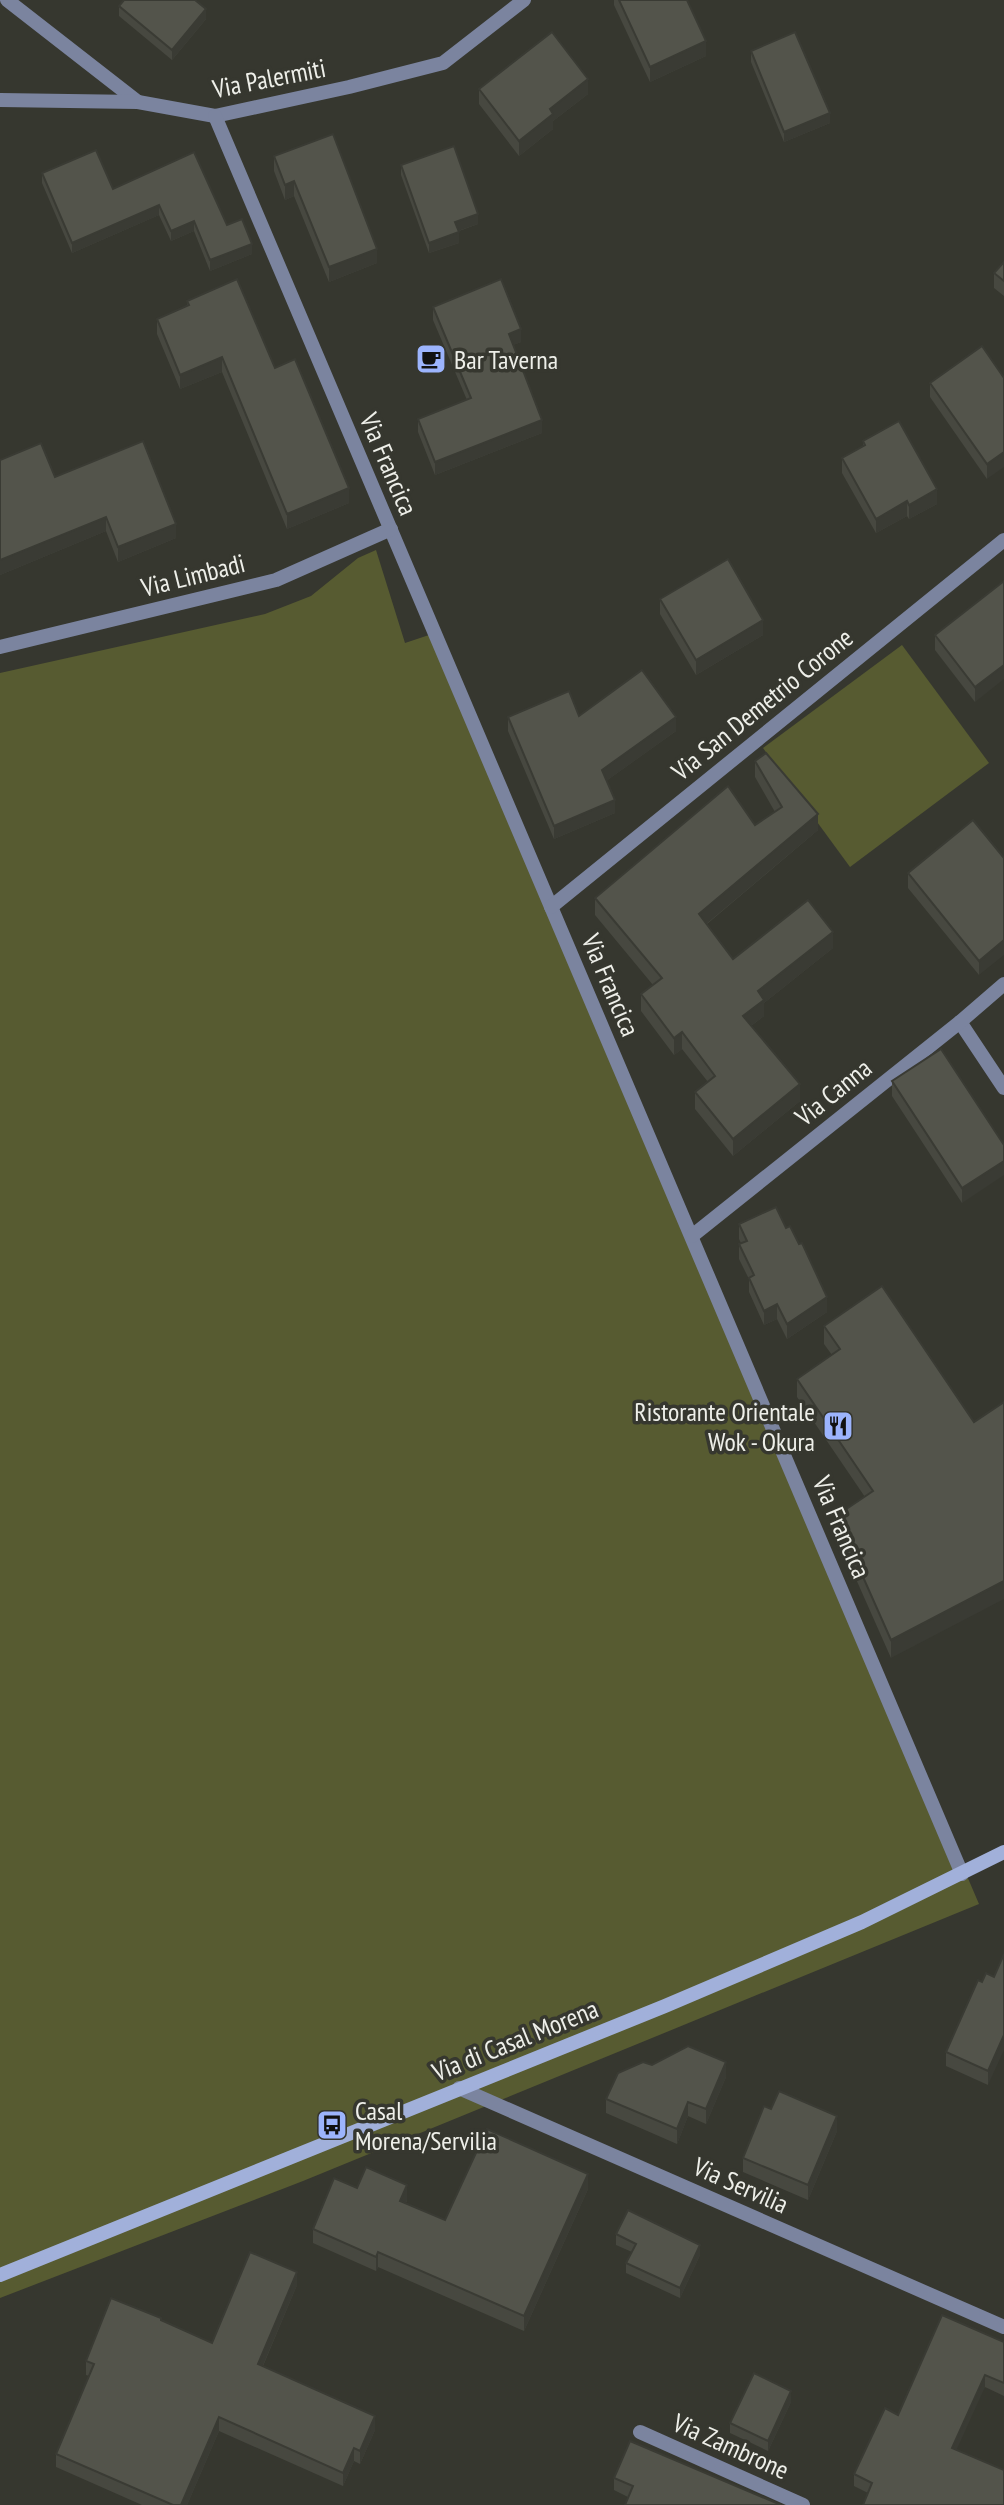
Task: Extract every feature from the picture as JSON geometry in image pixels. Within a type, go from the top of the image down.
[{"type":"main road","name":"Via di Casal Morena","points":[[0,2275],[665,2006],[862,1922],[1004,1852]]},
{"type":"street","points":[[7,0],[138,102]]},
{"type":"street","name":"Via Palermiti","points":[[0,100],[138,102],[215,116],[443,63],[524,0]]},
{"type":"street","name":"Via Francica","points":[[215,116],[962,1874]]},
{"type":"street","name":"Via Limbadi","points":[[0,647],[275,580],[390,529]]},
{"type":"street","name":"Via San Demetrio Corone","points":[[551,907],[1004,540]]},
{"type":"street","name":"Via Canna","points":[[692,1236],[1004,984]]},
{"type":"street","points":[[960,1022],[1004,1088]]},
{"type":"street","name":"Via Servilia","points":[[459,2088],[1004,2326]]},
{"type":"street","name":"Via Zambrone","points":[[640,2432],[803,2505]]},
{"type":"green space","points":[[376,550],[405,643],[435,633],[979,1904],[303,2181],[0,2298],[0,673],[265,614],[311,596],[358,558]]},
{"type":"green space","points":[[902,645],[989,763],[850,867],[763,748]]},
{"type":"building","points":[[124,0],[195,0],[206,9],[172,50],[119,6]]},
{"type":"building","points":[[619,0],[687,0],[706,41],[650,67]]},
{"type":"building","points":[[552,32],[588,79],[550,109],[553,114],[519,141],[479,89]]},
{"type":"building","points":[[795,32],[830,113],[784,132],[751,51]]},
{"type":"building","points":[[333,134],[377,249],[329,267],[294,181],[285,185],[274,156]]},
{"type":"building","points":[[454,146],[478,214],[455,222],[459,232],[429,243],[401,165]]},
{"type":"building","points":[[96,150],[113,189],[194,152],[227,225],[242,219],[252,244],[210,260],[194,221],[171,231],[159,205],[72,243],[42,173]]},
{"type":"building","points":[[1004,262],[1004,281],[994,273]]},
{"type":"building","points":[[237,279],[275,368],[295,359],[349,488],[287,514],[222,357],[180,375],[157,319],[189,305],[187,301]]},
{"type":"building","points":[[501,279],[521,329],[509,334],[542,420],[435,462],[418,419],[471,398],[433,307]]},
{"type":"building","points":[[982,346],[1004,378],[1004,452],[987,464],[930,383]]},
{"type":"building","points":[[899,421],[937,489],[909,505],[907,501],[876,519],[842,458],[865,445],[863,441]]},
{"type":"building","points":[[143,441],[176,524],[118,547],[106,517],[0,560],[0,460],[41,443],[55,477]]},
{"type":"building","points":[[728,559],[763,620],[696,660],[660,599]]},
{"type":"building","points":[[1004,581],[1004,665],[975,687],[935,635]]},
{"type":"building","points":[[642,670],[676,717],[602,770],[615,800],[554,826],[508,717],[569,691],[579,716]]},
{"type":"building","points":[[766,753],[818,814],[699,914],[733,959],[808,900],[833,932],[758,991],[764,1000],[743,1016],[800,1084],[733,1139],[695,1092],[715,1076],[682,1032],[674,1038],[641,994],[662,978],[595,898],[728,786],[755,825],[782,807],[755,761]]},
{"type":"building","points":[[973,820],[1004,858],[1004,940],[979,961],[908,873]]},
{"type":"building","points":[[941,1049],[1004,1145],[1004,1161],[962,1188],[892,1081]]},
{"type":"building","points":[[776,1207],[786,1228],[790,1226],[799,1244],[802,1243],[827,1297],[787,1324],[777,1304],[764,1311],[749,1278],[754,1275],[739,1244],[747,1241],[739,1224]]},
{"type":"building","points":[[882,1286],[974,1422],[1004,1402],[1004,1581],[891,1640],[836,1516],[873,1491],[797,1379],[840,1349],[824,1326]]},
{"type":"building","points":[[1004,1954],[1004,2035],[988,2071],[946,2052],[978,1980],[982,1982],[986,1973],[994,1977]]},
{"type":"building","points":[[688,2046],[726,2062],[706,2109],[688,2102],[677,2129],[606,2099],[618,2073],[643,2062],[652,2065]]},
{"type":"building","points":[[779,2091],[837,2116],[808,2185],[743,2158],[764,2106],[771,2109]]},
{"type":"building","points":[[487,2129],[588,2174],[524,2316],[378,2252],[376,2257],[313,2229],[334,2178],[357,2188],[366,2167],[407,2185],[400,2201],[445,2220]]},
{"type":"building","points":[[628,2210],[700,2245],[680,2288],[626,2263],[636,2244],[616,2234]]},
{"type":"building","points":[[250,2252],[297,2272],[258,2364],[375,2416],[360,2451],[354,2448],[343,2473],[219,2417],[181,2505],[173,2505],[56,2454],[94,2364],[86,2361],[111,2298],[212,2343]]},
{"type":"building","points":[[942,2315],[1004,2342],[1004,2383],[985,2375],[952,2448],[1004,2470],[1004,2505],[863,2505],[872,2483],[854,2474],[885,2408],[898,2415]]},
{"type":"building","points":[[754,2373],[791,2391],[768,2441],[730,2423]]},
{"type":"building","points":[[630,2441],[781,2505],[625,2505],[633,2486],[614,2478]]},
{"type":"place","name":"Bar Taverna","points":[[431,359]]},
{"type":"place","name":"Ristorante Orientale Wok - Okura","points":[[838,1426]]},
{"type":"place","name":"Casal Morena/Servilia","points":[[332,2125]]}]
